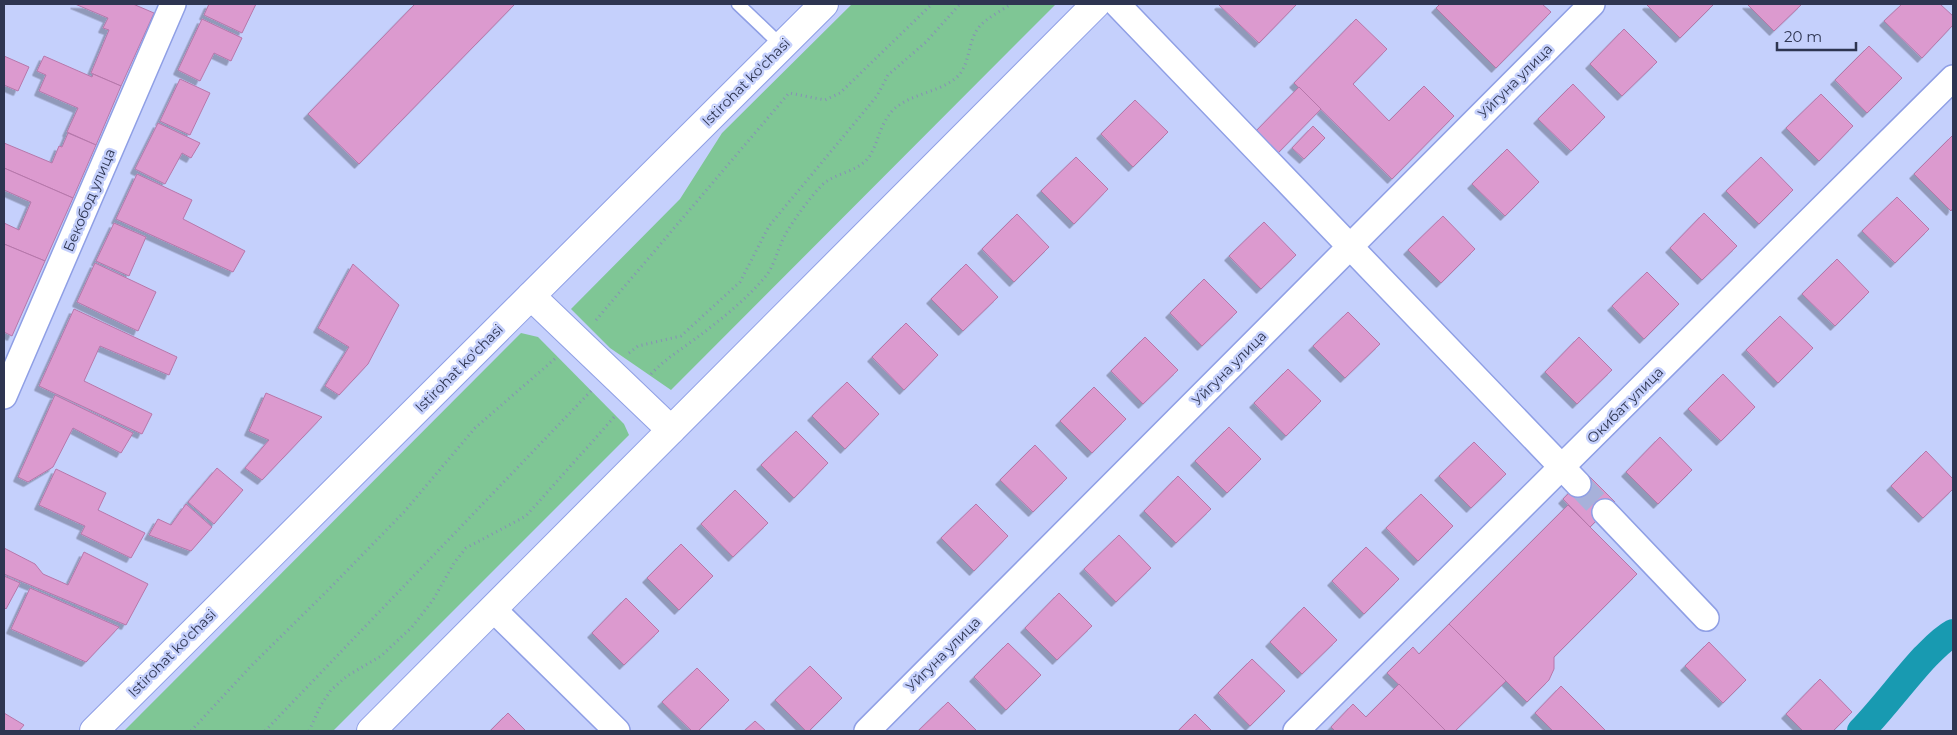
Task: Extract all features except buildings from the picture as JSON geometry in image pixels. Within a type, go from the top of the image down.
[{"type":"main road","points":[[370,731],[1096,4]]},
{"type":"main road","name":"Istirohat ko'chasi","points":[[94,731],[782,46],[813,7]]},
{"type":"main road","points":[[531,296],[672,430]]},
{"type":"street","name":"Бекобод улица","points":[[4,396],[173,4]]},
{"type":"street","points":[[1117,4],[1570,476]]},
{"type":"street","name":"Уйгуна улица","points":[[867,731],[1592,4]]},
{"type":"street","name":"Окибат улица","points":[[1296,731],[1570,476],[1953,78]]},
{"type":"street","points":[[1605,512],[1706,618]]},
{"type":"street","points":[[493,609],[617,731]]},
{"type":"lane","points":[[738,4],[782,46]]},
{"type":"path","points":[[309,731],[321,705],[331,690],[347,676],[381,656],[412,627],[433,600],[454,563],[466,548],[526,516],[665,360],[696,339],[736,306],[766,275],[785,236],[822,185],[861,166],[870,155],[883,122],[905,101],[948,83],[957,77],[963,68],[980,26],[1011,4]]},
{"type":"green space","points":[[852,4],[1056,4],[671,390],[610,348],[571,309],[680,199],[722,133]]},
{"type":"green space","points":[[521,333],[538,337],[624,424],[629,435],[333,731],[124,731]]},
{"type":"waterway","points":[[1861,731],[1924,658],[1953,633]]},
{"type":"tunnel","points":[[1578,484],[1605,512]]}]
